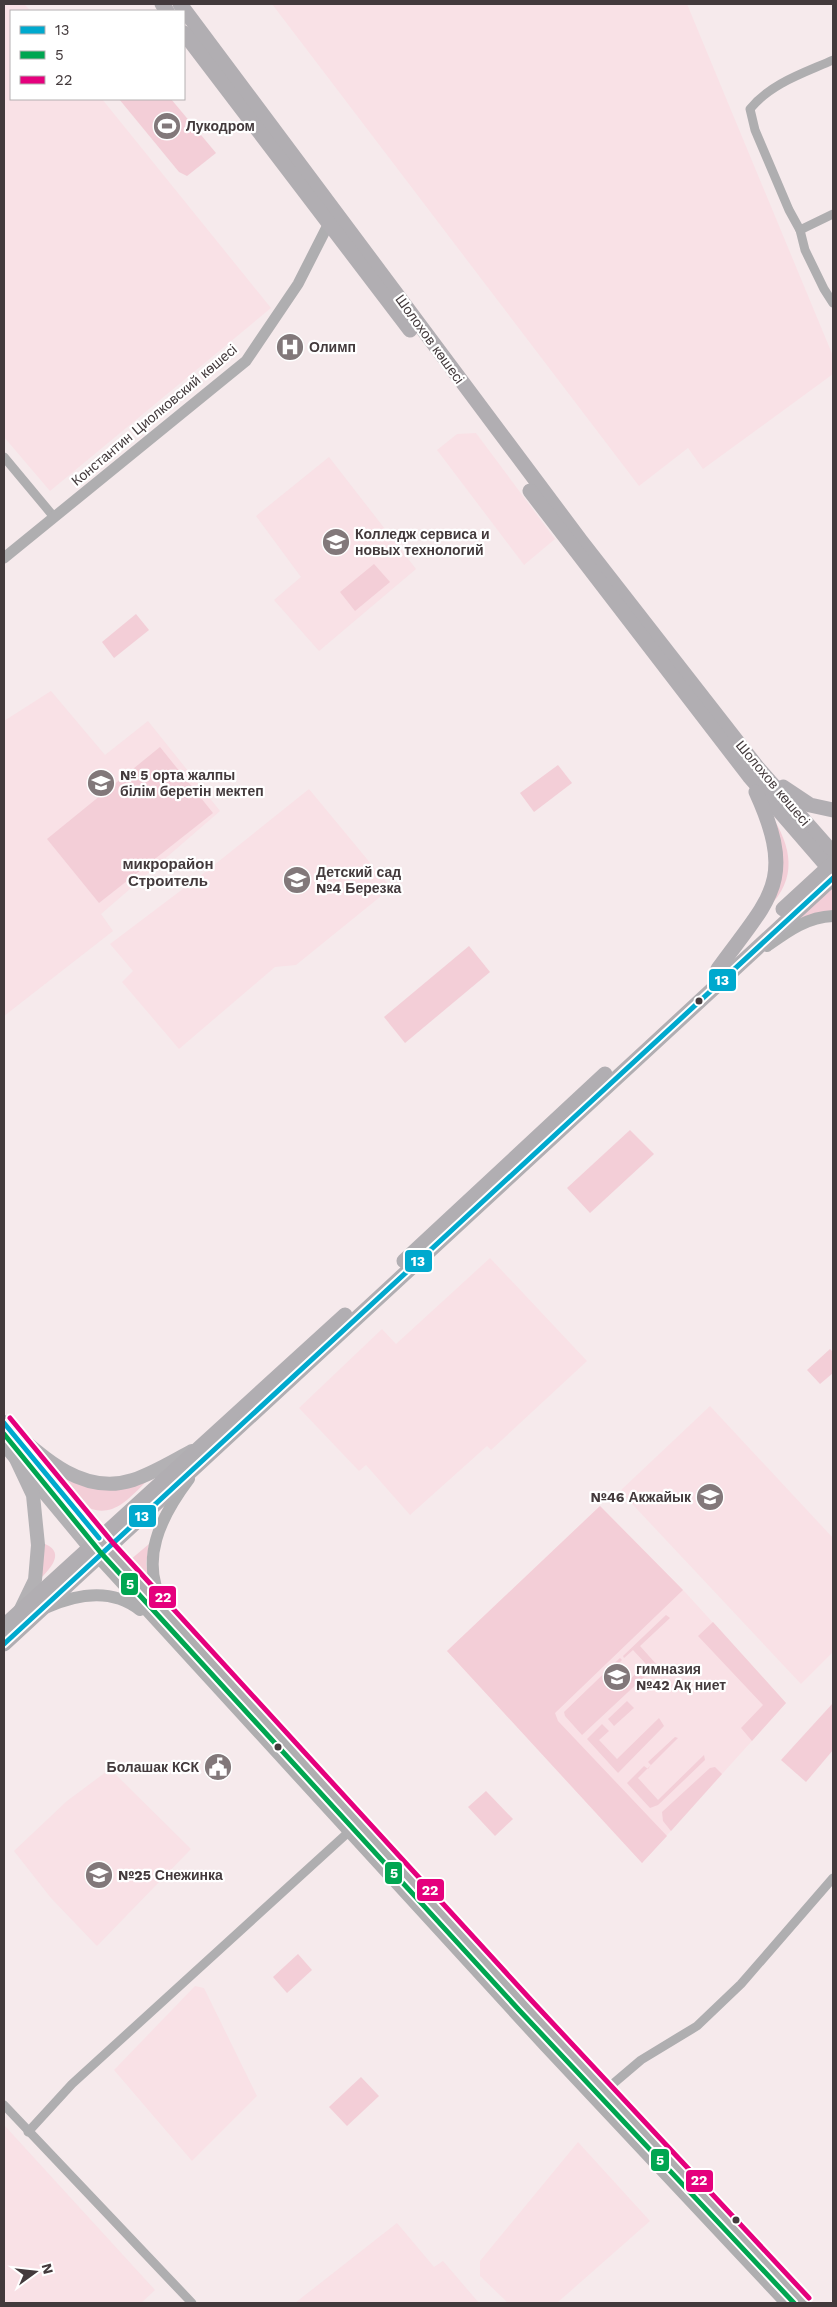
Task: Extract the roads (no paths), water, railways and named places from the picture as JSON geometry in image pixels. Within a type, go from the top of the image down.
[{"type":"highway","name":"Шолохов көшесі","points":[[185,11],[572,548],[693,703],[754,772]]},
{"type":"highway","name":"Шолохов көшесі","points":[[185,34],[334,219],[392,286],[419,327],[575,534],[715,712],[754,772]]},
{"type":"highway","points":[[754,772],[810,805],[833,810]]},
{"type":"highway","points":[[4,1626],[98,1547],[201,1453],[388,1276],[632,1056],[832,867],[754,772]]},
{"type":"highway","points":[[721,973],[767,902],[773,887],[778,864],[774,838],[754,772]]},
{"type":"highway","points":[[4,1644],[40,1610],[98,1547]]},
{"type":"main road","points":[[721,973],[792,928],[813,919],[833,916]]},
{"type":"main road","points":[[4,1422],[36,1451],[69,1475],[80,1480],[102,1483],[133,1480],[201,1453]]},
{"type":"main road","points":[[4,1422],[98,1547],[163,1629],[596,2101],[786,2303]]},
{"type":"main road","points":[[4,1444],[98,1547],[173,1620],[604,2089],[804,2303]]},
{"type":"main road","points":[[173,1620],[155,1584],[152,1571],[155,1541],[162,1522],[201,1453]]},
{"type":"main road","points":[[16,1459],[33,1494],[37,1514],[38,1545],[35,1580],[20,1611]]},
{"type":"main road","points":[[40,1610],[80,1597],[113,1596],[135,1606],[163,1629]]},
{"type":"street","points":[[833,60],[794,77],[762,95],[750,109],[755,130],[788,210],[800,230],[805,250],[833,303]]},
{"type":"street","points":[[800,230],[833,214]]},
{"type":"street","name":"Константин Циолковский көшесі","points":[[4,558],[246,361],[298,284],[334,219]]},
{"type":"street","points":[[4,457],[54,517]]},
{"type":"street","points":[[28,2132],[72,2084],[359,1823]]},
{"type":"street","points":[[596,2101],[604,2089],[642,2060],[697,2026],[741,1984],[833,1878]]},
{"type":"street","points":[[4,2105],[192,2303]]},
{"type":"place","name":"Лукодром","points":[[167,126]]},
{"type":"place","name":"Олимп","points":[[290,347]]},
{"type":"place","name":"Колледж сервиса и новых технологий","points":[[336,542]]},
{"type":"place","name":"№ 5 орта жалпы білім беретін мектеп","points":[[101,783]]},
{"type":"place","name":"Детский сад №4 Березка","points":[[297,880]]},
{"type":"place","name":"№46 Акжайык","points":[[710,1497]]},
{"type":"place","name":"гимназия №42 Ақ ниет","points":[[617,1677]]},
{"type":"place","name":"Болашак КСК","points":[[218,1767]]},
{"type":"place","name":"№25 Снежинка","points":[[99,1875]]},
{"type":"district","name":"микрорайон Строитель","points":[[168,872]]}]
